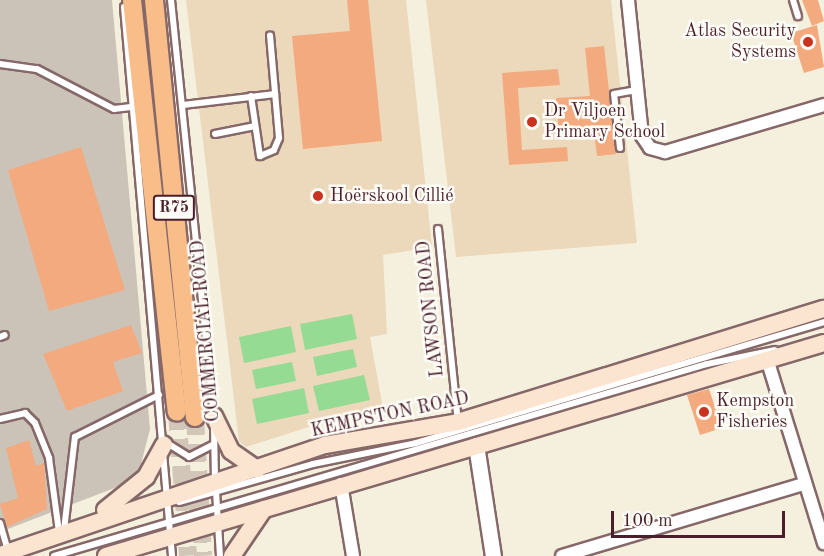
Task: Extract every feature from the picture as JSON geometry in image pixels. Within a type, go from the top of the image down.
[{"type":"main road","name":"COMMERCIAL ROAD","points":[[132,0],[177,412]]},
{"type":"main road","name":"COMMERCIAL ROAD","points":[[154,0],[195,417]]},
{"type":"main road","name":"KEMPSTON ROAD","points":[[9,554],[89,521],[216,489],[257,469],[325,445],[458,422],[824,309]]},
{"type":"main road","points":[[106,556],[217,525],[341,484],[824,343]]},
{"type":"main road","points":[[214,416],[231,451],[257,469]]},
{"type":"main road","points":[[89,521],[133,491],[164,442]]},
{"type":"main road","points":[[232,556],[264,509]]},
{"type":"street","points":[[628,0],[642,136],[650,148],[665,152],[824,105]]},
{"type":"street","points":[[767,359],[824,543]]},
{"type":"street","points":[[476,445],[493,556]]},
{"type":"street","points":[[341,484],[353,556]]},
{"type":"street","points":[[562,556],[804,484]]},
{"type":"lane","points":[[124,0],[131,107],[164,442],[172,556]]},
{"type":"lane","name":"COMMERCIAL ROAD","points":[[171,0],[214,416],[216,506],[220,556]]},
{"type":"lane","points":[[793,0],[798,16]]},
{"type":"lane","points":[[251,96],[260,156],[270,153],[279,138],[270,35]]},
{"type":"lane","points":[[0,64],[37,69],[114,108],[131,107]]},
{"type":"lane","points":[[620,148],[614,94],[637,90]]},
{"type":"lane","points":[[183,105],[275,93]]},
{"type":"lane","points":[[215,134],[255,126]]},
{"type":"lane","name":"LAWSON ROAD","points":[[438,229],[458,422]]},
{"type":"lane","points":[[216,489],[313,464],[416,443],[824,322]]},
{"type":"lane","points":[[54,556],[170,519],[824,334]]},
{"type":"lane","points":[[62,531],[75,437],[159,395]]},
{"type":"lane","points":[[0,419],[25,413],[35,423],[48,458],[62,531]]},
{"type":"lane","points":[[164,442],[189,457],[214,443]]},
{"type":"lane","points":[[0,523],[9,554],[169,501]]},
{"type":"shaded area","points":[[0,0],[112,0],[150,429],[140,468],[125,484],[0,532]]},
{"type":"shaded area","name":"Hoërskool Cillié","points":[[186,0],[406,0],[432,247],[383,255],[387,334],[370,337],[384,414],[318,424],[246,447],[239,441]]},
{"type":"shaded area","name":"Dr Viljoen Primary School","points":[[426,0],[611,0],[637,243],[456,257]]},
{"type":"green space","points":[[352,314],[357,339],[305,350],[300,324]]},
{"type":"green space","points":[[291,326],[296,352],[244,363],[239,337]]},
{"type":"green space","points":[[353,349],[357,367],[317,376],[313,357]]},
{"type":"green space","points":[[292,362],[296,381],[256,389],[252,370]]},
{"type":"green space","points":[[364,375],[370,400],[319,411],[313,386]]},
{"type":"green space","points":[[304,388],[309,413],[257,424],[252,399]]},
{"type":"building","points":[[347,0],[368,0],[382,141],[303,149],[292,36],[350,31]]},
{"type":"building","points":[[802,0],[818,0],[824,21],[812,26]]},
{"type":"building","name":"Atlas Security Systems","points":[[817,25],[824,67],[804,73],[791,33]]},
{"type":"building","points":[[604,46],[616,154],[597,156],[594,131],[559,133],[556,98],[590,96],[585,48]]},
{"type":"building","points":[[558,69],[560,85],[518,88],[522,150],[567,147],[568,161],[509,165],[502,73]]},
{"type":"building","points":[[81,147],[125,290],[49,311],[8,170]]},
{"type":"building","points":[[131,325],[142,353],[113,362],[123,391],[67,411],[43,354]]},
{"type":"building","name":"Kempston Fisheries","points":[[709,389],[722,428],[700,435],[687,395]]},
{"type":"building","points":[[29,440],[36,466],[44,463],[47,509],[7,527],[0,504],[18,498],[6,448]]},
{"type":"tunnel","points":[[177,412],[188,556]]},
{"type":"tunnel","points":[[195,417],[203,556]]},
{"type":"place","name":"Atlas Security Systems","points":[[808,42]]},
{"type":"place","name":"Dr Viljoen Primary School","points":[[532,122]]},
{"type":"place","name":"Hoërskool Cillié","points":[[318,196]]},
{"type":"place","name":"Kempston Fisheries","points":[[704,412]]}]
